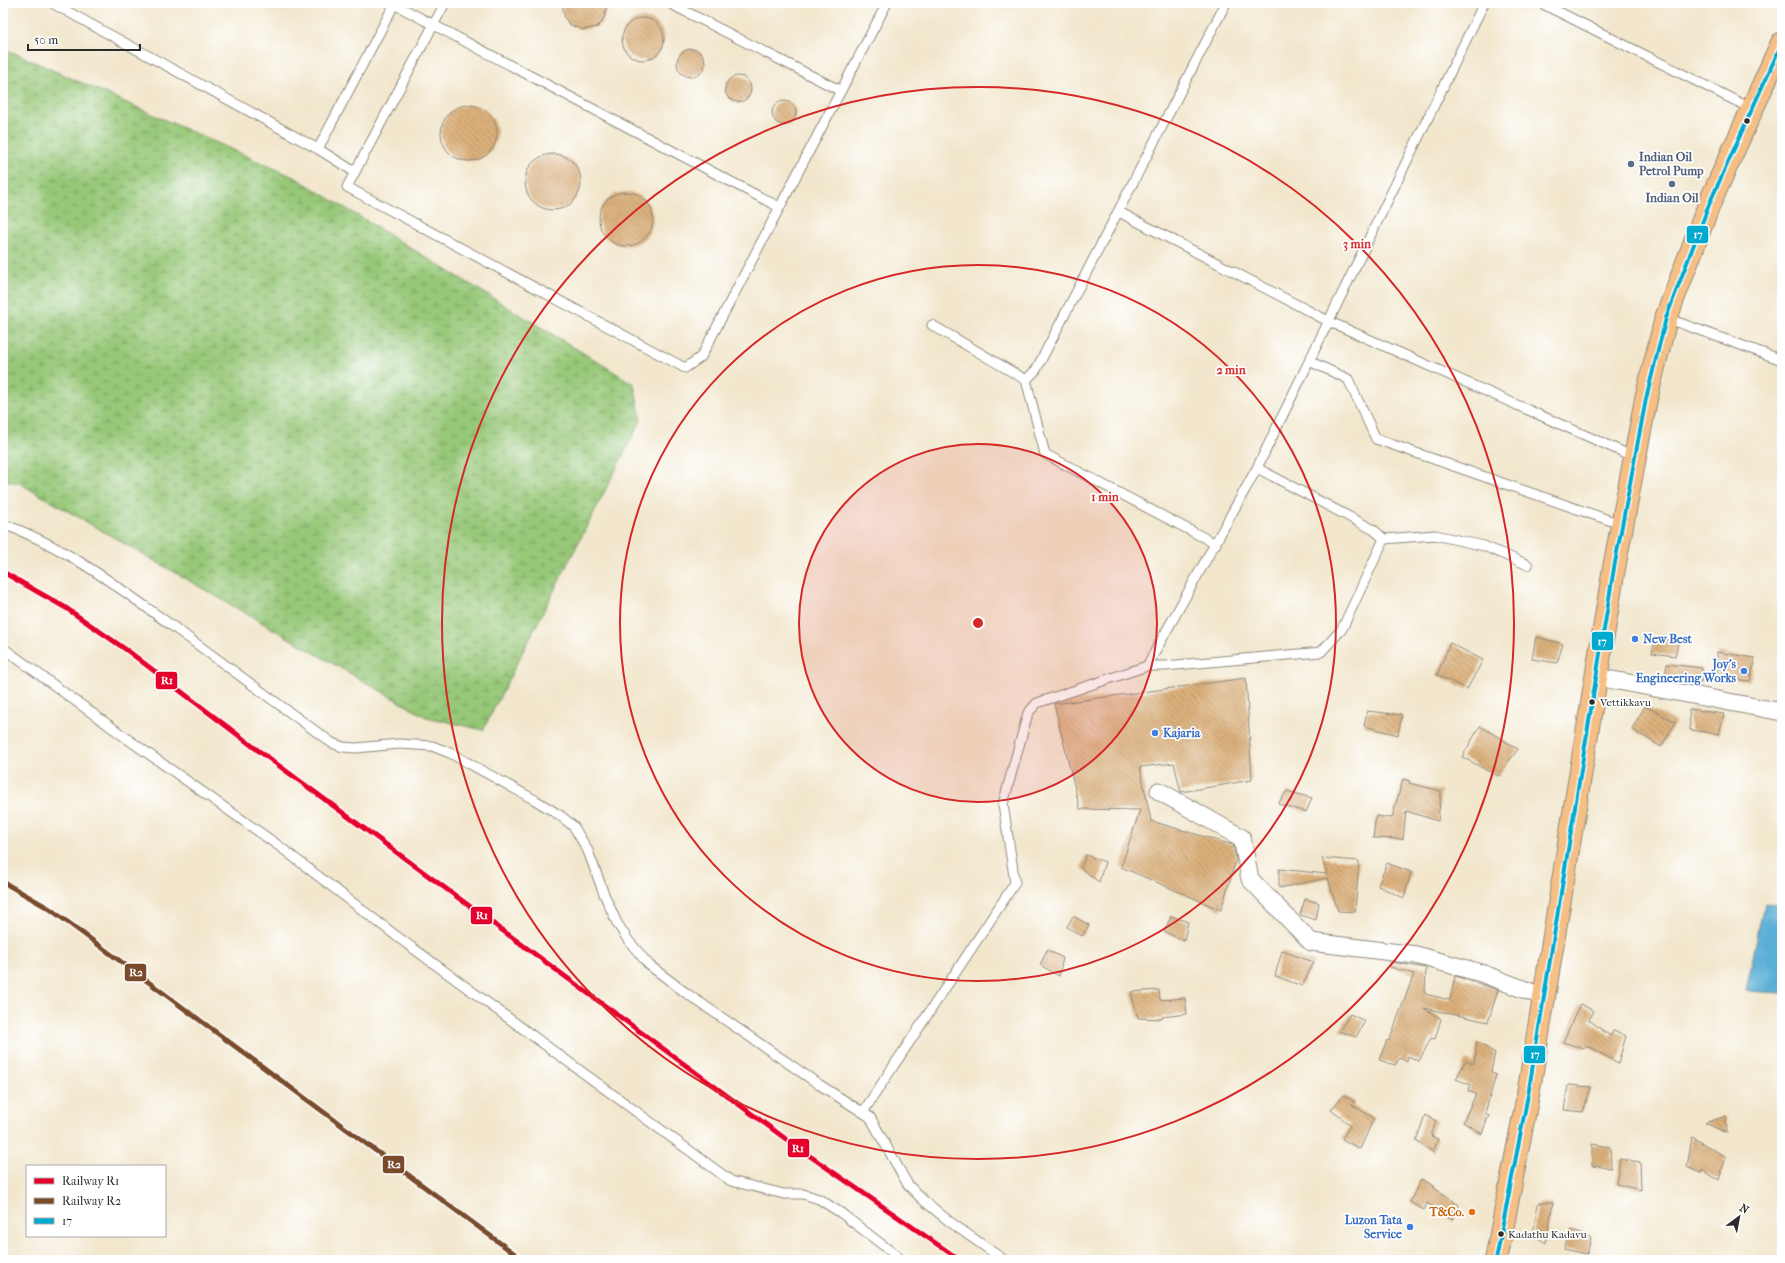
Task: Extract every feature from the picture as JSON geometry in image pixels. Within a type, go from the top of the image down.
[{"type":"main road","points":[[1496,1260],[1528,1095],[1597,677],[1646,399],[1666,318],[1710,202],[1782,43]]},
{"type":"street","points":[[1597,677],[1782,712]]},
{"type":"street","points":[[1159,791],[1242,838],[1250,880],[1311,942],[1416,955],[1480,973],[1544,997]]},
{"type":"lane","points":[[52,3],[318,149],[355,172]]},
{"type":"lane","points":[[445,3],[347,187],[684,368],[701,357],[887,3]]},
{"type":"lane","points":[[669,3],[842,91]]},
{"type":"lane","points":[[1026,380],[1036,370],[1226,3]]},
{"type":"lane","points":[[1147,666],[1257,468],[1484,3]]},
{"type":"lane","points":[[1541,3],[1752,109]]},
{"type":"lane","points":[[318,149],[395,4],[434,26],[779,207]]},
{"type":"lane","points":[[1119,212],[1328,321],[1636,458]]},
{"type":"lane","points":[[1666,318],[1782,360]]},
{"type":"lane","points":[[932,326],[1026,380],[1045,454],[1216,544]]},
{"type":"lane","points":[[1309,361],[1348,379],[1376,439],[1623,525]]},
{"type":"lane","points":[[1257,468],[1374,530],[1384,539],[1434,536],[1484,546],[1528,565]]},
{"type":"lane","points":[[3,524],[28,534],[88,568],[204,649],[332,743],[343,747],[356,748],[399,744],[432,746],[450,753],[561,816],[574,827],[588,850],[604,894],[617,923],[632,946],[649,965],[686,993],[820,1085],[870,1117],[908,1185],[923,1200],[950,1222],[1004,1260]]},
{"type":"lane","points":[[863,1112],[1015,883],[1004,804],[1028,712],[1037,703],[1147,666],[1165,666],[1321,652],[1342,629],[1384,539]]},
{"type":"lane","points":[[3,648],[129,740],[279,846],[395,935],[731,1181],[784,1194],[803,1194],[819,1199],[841,1213],[902,1260]]},
{"type":"green space","points":[[3,48],[296,178],[634,384],[641,420],[483,730],[426,717],[19,483],[3,480]]},
{"type":"water","points":[[1764,903],[1782,906],[1782,993],[1746,991]]},
{"type":"building","points":[[563,3],[607,3],[602,22],[597,27],[582,30],[569,24],[563,11]]},
{"type":"building","points":[[643,18],[658,24],[664,39],[658,54],[643,60],[628,54],[622,39],[628,24]]},
{"type":"building","points":[[691,49],[701,53],[705,63],[701,73],[691,77],[681,73],[677,63],[681,53]]},
{"type":"building","points":[[738,76],[748,79],[751,89],[748,99],[738,102],[728,99],[725,89],[728,79]]},
{"type":"building","points":[[784,101],[792,105],[796,113],[792,121],[784,125],[776,121],[772,113],[776,105]]},
{"type":"building","points":[[463,105],[475,105],[485,109],[493,117],[497,127],[497,139],[493,149],[485,157],[475,161],[463,161],[453,157],[445,149],[441,139],[441,127],[445,117],[453,109]]},
{"type":"building","points":[[553,154],[564,156],[573,162],[579,171],[581,182],[579,193],[573,202],[564,208],[553,210],[542,208],[533,202],[527,193],[525,182],[527,171],[533,162],[542,156]]},
{"type":"building","points":[[621,192],[631,192],[641,196],[649,204],[653,214],[653,224],[649,234],[641,242],[631,246],[621,246],[611,242],[603,234],[599,224],[599,214],[603,204],[611,196]]},
{"type":"building","points":[[1536,637],[1563,644],[1557,663],[1532,659]]},
{"type":"building","points":[[1655,638],[1679,639],[1675,656],[1652,653]]},
{"type":"building","points":[[1450,643],[1483,660],[1467,689],[1437,675]]},
{"type":"building","points":[[1717,652],[1755,658],[1750,681],[1718,678]]},
{"type":"building","points":[[1667,664],[1702,668],[1701,682],[1678,682],[1665,676]]},
{"type":"building","name":"Kajaria","points":[[1246,678],[1252,780],[1181,792],[1174,763],[1140,767],[1151,821],[1233,845],[1236,860],[1221,910],[1121,867],[1140,810],[1080,809],[1054,704]]},
{"type":"building","points":[[1645,706],[1676,722],[1661,747],[1632,729]]},
{"type":"building","points":[[1689,709],[1724,714],[1719,734],[1690,730]]},
{"type":"building","points":[[1367,711],[1402,715],[1398,735],[1364,726]]},
{"type":"building","points":[[1480,726],[1518,749],[1498,776],[1462,757]]},
{"type":"building","points":[[1403,779],[1410,781],[1409,783],[1441,791],[1438,821],[1406,811],[1403,839],[1373,838],[1376,816],[1392,818]]},
{"type":"building","points":[[1287,791],[1312,798],[1306,812],[1278,804]]},
{"type":"building","points":[[1086,855],[1105,862],[1099,882],[1081,868]]},
{"type":"building","points":[[1322,858],[1359,861],[1355,912],[1338,911],[1328,878],[1279,888],[1279,869],[1327,874]]},
{"type":"building","points":[[1387,863],[1411,872],[1404,898],[1378,886]]},
{"type":"building","points":[[1305,899],[1319,903],[1316,920],[1300,915]]},
{"type":"building","points":[[1073,916],[1089,925],[1082,936],[1067,927]]},
{"type":"building","points":[[1171,916],[1188,922],[1184,940],[1164,932]]},
{"type":"building","points":[[1047,950],[1063,958],[1059,976],[1040,965]]},
{"type":"building","points":[[1282,951],[1314,962],[1302,986],[1275,976]]},
{"type":"building","points":[[1391,962],[1426,968],[1425,994],[1450,1000],[1455,976],[1498,990],[1488,1022],[1424,1008],[1441,1019],[1435,1039],[1431,1038],[1419,1061],[1408,1056],[1407,1062],[1400,1058],[1395,1065],[1379,1060],[1387,1040],[1389,1041],[1414,974],[1390,967]]},
{"type":"building","points":[[1159,990],[1160,1000],[1185,998],[1187,1014],[1162,1017],[1162,1019],[1138,1018],[1131,992]]},
{"type":"building","points":[[1580,1004],[1594,1011],[1589,1020],[1610,1036],[1614,1030],[1626,1036],[1618,1063],[1586,1045],[1584,1049],[1563,1042]]},
{"type":"building","points":[[1350,1014],[1365,1021],[1356,1037],[1339,1031]]},
{"type":"building","points":[[1477,1042],[1495,1053],[1491,1072],[1496,1075],[1485,1113],[1489,1115],[1482,1134],[1463,1122],[1476,1094],[1468,1091],[1471,1085],[1456,1079],[1466,1060],[1474,1064]]},
{"type":"building","points":[[1568,1085],[1591,1087],[1583,1112],[1564,1110]]},
{"type":"building","points":[[1343,1095],[1355,1102],[1352,1105],[1374,1118],[1360,1149],[1342,1139],[1350,1125],[1331,1110]]},
{"type":"building","points":[[1425,1115],[1436,1121],[1431,1136],[1438,1139],[1433,1152],[1416,1141]]},
{"type":"building","points":[[1726,1116],[1727,1133],[1705,1123]]},
{"type":"building","points":[[1692,1137],[1726,1157],[1719,1180],[1702,1170],[1701,1173],[1687,1167]]},
{"type":"building","points":[[1592,1144],[1610,1147],[1611,1168],[1592,1166]]},
{"type":"building","points":[[1620,1159],[1640,1162],[1641,1190],[1616,1184]]},
{"type":"building","points":[[1421,1179],[1434,1186],[1434,1188],[1459,1205],[1452,1220],[1427,1203],[1424,1210],[1410,1202]]},
{"type":"building","points":[[1538,1203],[1553,1203],[1546,1243],[1533,1235]]},
{"type":"building","points":[[1571,1230],[1591,1239],[1587,1254],[1564,1249]]},
{"type":"rail line","name":"R1","points":[[3,572],[66,608],[128,651],[259,751],[794,1145],[960,1260]]},
{"type":"rail line","name":"R2","points":[[3,882],[50,909],[523,1260]]},
{"type":"transit line","name":"17","points":[[1496,1260],[1528,1095],[1614,568],[1646,399],[1666,318],[1710,202],[1782,43]]},
{"type":"place","name":"Indian Oil Petrol Pump","points":[[1631,164]]},
{"type":"place","name":"Indian Oil","points":[[1672,184]]},
{"type":"place","name":"New Best","points":[[1635,639]]},
{"type":"place","name":"Joy's Engineering Works","points":[[1744,671]]},
{"type":"place","name":"Vettikkavu","points":[[1592,702]]},
{"type":"place","name":"Kajaria","points":[[1155,733]]},
{"type":"place","name":"T&Co.","points":[[1472,1212]]},
{"type":"place","name":"Luzon Tata Service","points":[[1410,1227]]},
{"type":"place","name":"Kadathu Kadavu","points":[[1501,1234]]}]
